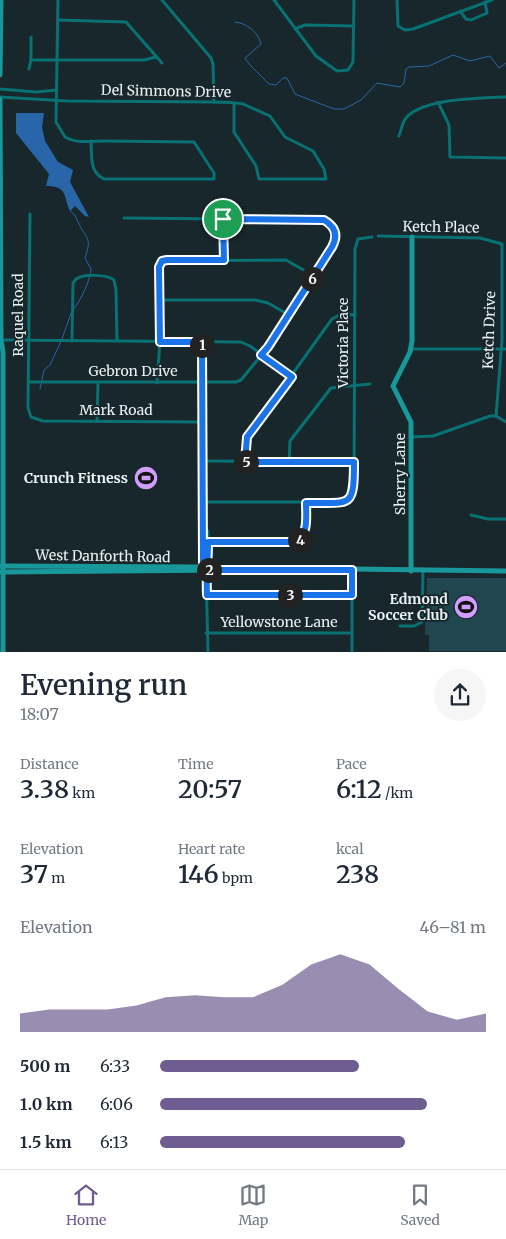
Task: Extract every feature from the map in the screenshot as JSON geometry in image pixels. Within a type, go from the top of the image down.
[{"type":"street","points":[[0,75],[1,0]]},
{"type":"street","points":[[58,0],[56,122],[65,137],[71,140],[91,141],[194,142],[214,173],[214,179],[104,178],[95,172],[93,167],[91,141]]},
{"type":"street","points":[[162,0],[211,58],[213,64],[214,102]]},
{"type":"street","points":[[274,0],[316,56],[337,71],[348,70],[353,62],[354,0]]},
{"type":"street","points":[[398,0],[398,26],[401,29],[414,29],[492,0]]},
{"type":"street","points":[[460,11],[466,19],[471,20],[487,13],[485,2]]},
{"type":"street","points":[[58,20],[123,21],[130,25],[162,63]]},
{"type":"street","points":[[295,29],[305,25],[354,26]]},
{"type":"street","points":[[29,69],[31,37]]},
{"type":"street","points":[[31,60],[144,60],[156,57]]},
{"type":"street","points":[[0,90],[36,92],[57,90]]},
{"type":"street","points":[[35,99],[36,92]]},
{"type":"street","points":[[400,136],[404,122],[411,114],[438,102],[506,97]]},
{"type":"street","points":[[0,98],[0,342],[3,442],[1,471],[1,569],[3,652]]},
{"type":"street","name":"Del Simmons Drive","points":[[0,98],[214,102],[234,103],[243,104],[270,116],[285,137],[313,151],[324,169],[326,178],[259,178],[256,166],[234,132],[234,103]]},
{"type":"street","points":[[438,102],[449,124],[450,157],[506,158]]},
{"type":"street","points":[[223,199],[224,260]]},
{"type":"street","name":"Raquel Road","points":[[30,214],[28,408],[31,417]]},
{"type":"street","points":[[124,218],[324,220],[334,228],[336,240],[289,315],[261,355]]},
{"type":"street","name":"Ketch Place","points":[[378,236],[480,238],[502,244]]},
{"type":"street","name":"Victoria Place","points":[[306,503],[343,502],[351,498],[354,491],[356,243],[361,237],[372,237]]},
{"type":"street","name":"Sherry Lane","points":[[411,571],[412,437],[409,414],[393,386],[411,348],[412,237]]},
{"type":"street","name":"Ketch Drive","points":[[496,416],[501,348],[502,244]]},
{"type":"street","points":[[157,383],[160,342],[159,267],[162,261],[286,260],[314,276]]},
{"type":"street","points":[[72,341],[73,290],[76,278],[83,276],[111,277],[116,290],[116,341]]},
{"type":"street","points":[[160,300],[255,300],[268,303],[289,315]]},
{"type":"street","points":[[245,462],[247,437],[332,319],[341,314],[355,315]]},
{"type":"street","points":[[0,342],[241,342],[292,377]]},
{"type":"street","points":[[202,342],[203,562],[206,570]]},
{"type":"street","points":[[411,348],[506,348]]},
{"type":"street","name":"Gebron Drive","points":[[29,382],[236,382],[244,377],[261,355]]},
{"type":"street","points":[[97,421],[98,383]]},
{"type":"street","points":[[289,462],[290,441],[331,388],[354,384],[370,384]]},
{"type":"street","points":[[412,437],[433,436],[483,417],[496,416],[506,422]]},
{"type":"street","name":"Mark Road","points":[[31,417],[43,421],[202,422]]},
{"type":"street","points":[[0,436],[3,442]]},
{"type":"street","points":[[202,461],[354,462]]},
{"type":"street","points":[[202,502],[306,503],[305,529],[303,536],[295,542],[208,542]]},
{"type":"street","points":[[472,515],[488,519],[506,519]]},
{"type":"street","points":[[203,526],[208,531],[208,562],[206,570],[206,633],[208,652]]},
{"type":"street","points":[[61,572],[62,569],[82,566]]},
{"type":"street","name":"West Danforth Road","points":[[1,569],[82,566],[200,567],[206,570]]},
{"type":"street","name":"West Danforth Road","points":[[1,569],[61,572],[202,572],[206,570],[506,571]]},
{"type":"street","points":[[352,570],[352,652]]},
{"type":"street","points":[[400,626],[414,626],[422,622],[423,571]]},
{"type":"street","points":[[207,595],[352,595]]},
{"type":"street","points":[[0,614],[3,621]]},
{"type":"street","name":"Yellowstone Lane","points":[[206,633],[352,633]]},
{"type":"shaded area","name":"Edmond Soccer Club","points":[[427,578],[506,578],[506,651],[429,651],[429,635],[425,635]]},
{"type":"water","points":[[16,113],[44,113],[42,127],[45,141],[58,162],[73,170],[70,182],[89,217],[85,216],[75,206],[70,211],[64,193],[53,186],[46,186],[49,174],[16,133]]},
{"type":"waterway","points":[[235,22],[248,26],[258,36],[261,44],[245,58],[269,84],[276,85],[283,78],[287,78],[295,94],[334,109],[344,109],[361,100],[377,83],[400,87],[404,83],[406,69],[409,67],[429,66],[453,55],[470,61],[490,56],[499,68],[506,63]]},
{"type":"waterway","points":[[70,211],[76,217],[88,239],[85,258],[91,269],[85,290],[73,310]]},
{"type":"waterway","points":[[40,389],[44,370],[50,365],[71,313]]},
{"type":"place","name":"Crunch Fitness","points":[[146,478]]},
{"type":"place","name":"Edmond Soccer Club","points":[[466,607]]},
{"type":"route","points":[[223,219],[224,260],[174,259],[162,261],[159,267],[160,342],[202,342],[203,562],[206,570],[352,570],[352,595],[207,595],[206,570],[208,542],[295,542],[300,540],[305,529],[306,503],[343,502],[351,498],[354,491],[354,462],[245,462],[247,437],[292,377],[261,355],[332,247],[336,240],[334,228],[324,220],[223,219]]}]
